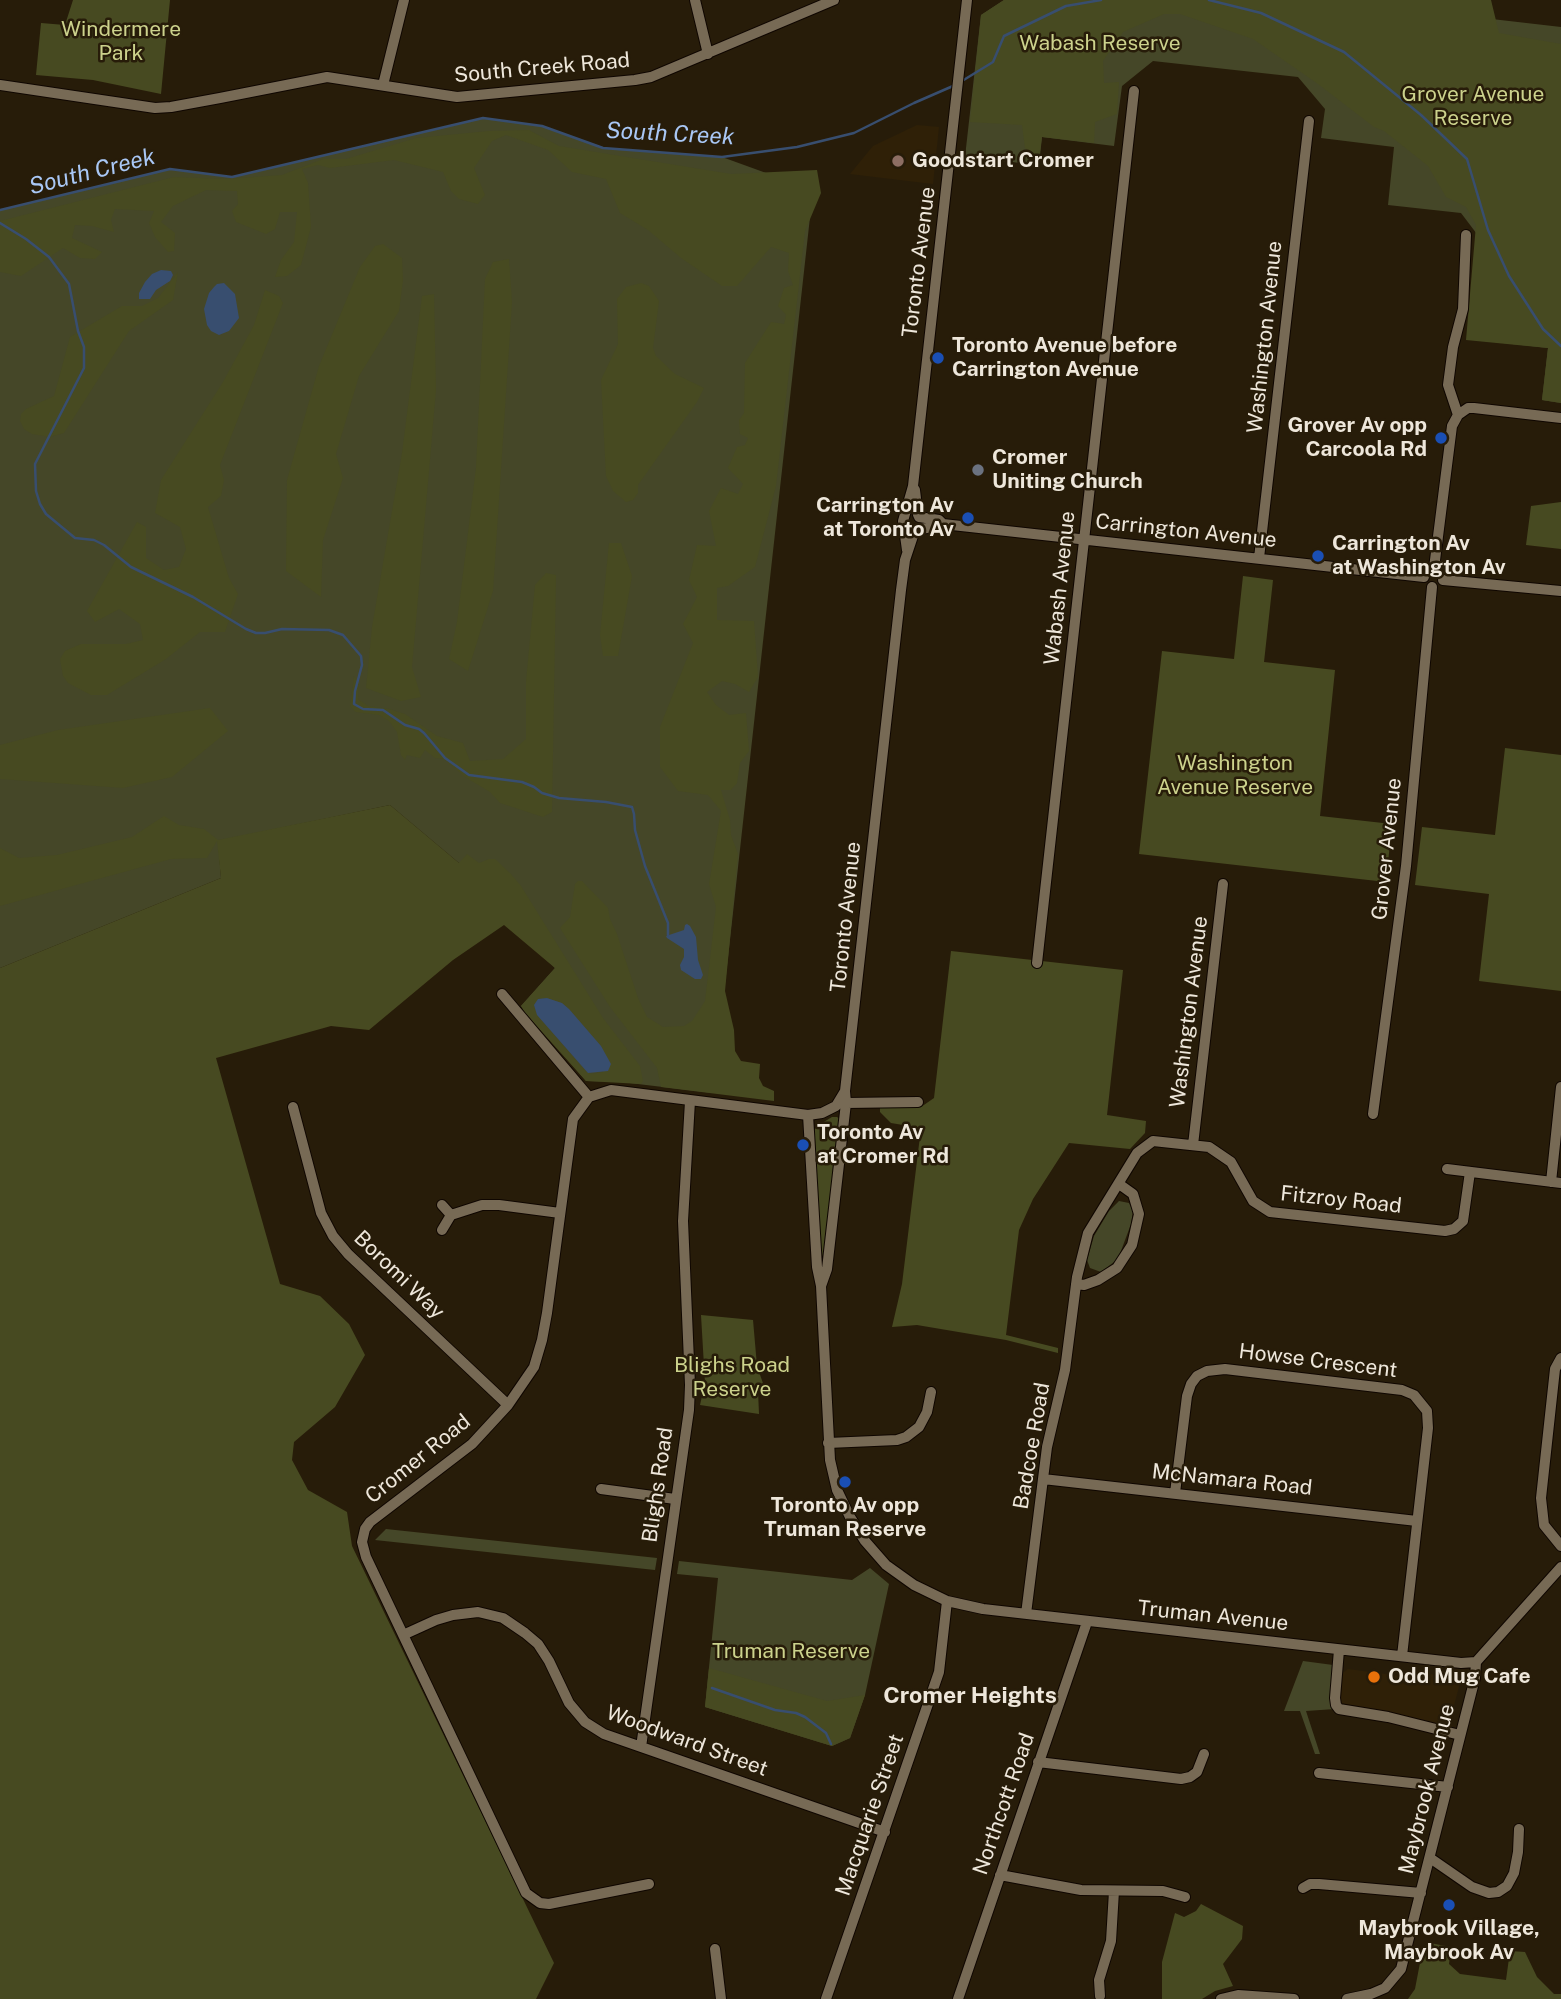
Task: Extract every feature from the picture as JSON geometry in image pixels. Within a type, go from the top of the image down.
[{"type":"street","points":[[383,85],[404,0]]},
{"type":"street","points":[[695,0],[708,54]]},
{"type":"street","name":"South Creek Road","points":[[0,85],[155,108],[327,77],[457,97],[635,80],[651,77],[834,0]]},
{"type":"street","name":"Toronto Avenue","points":[[906,514],[913,486],[967,0]]},
{"type":"street","name":"Wabash Avenue","points":[[1037,963],[1134,91]]},
{"type":"street","name":"Washington Avenue","points":[[1259,558],[1309,121]]},
{"type":"street","points":[[1458,415],[1448,385],[1453,347],[1463,309],[1466,235]]},
{"type":"street","points":[[1434,568],[1452,426],[1458,415],[1468,408],[1474,408],[1561,418]]},
{"type":"street","name":"Toronto Avenue","points":[[913,486],[918,516]]},
{"type":"street","points":[[912,512],[918,516],[920,524],[916,529],[909,530],[904,526],[903,519],[906,514],[912,512]]},
{"type":"street","name":"Carrington Avenue","points":[[918,516],[939,520],[943,524],[1424,577]]},
{"type":"street","name":"Carrington Avenue","points":[[916,529],[939,527],[943,524]]},
{"type":"street","name":"Toronto Avenue","points":[[904,526],[907,552]]},
{"type":"street","name":"Toronto Avenue","points":[[821,1286],[827,1269],[900,603],[907,552],[916,529]]},
{"type":"street","points":[[1434,568],[1440,571],[1443,580],[1438,586],[1432,587],[1424,577],[1427,571],[1434,568]]},
{"type":"street","points":[[1443,580],[1561,591]]},
{"type":"street","name":"Grover Avenue","points":[[1373,1114],[1406,866],[1432,587]]},
{"type":"street","name":"Washington Avenue","points":[[1193,1145],[1223,884]]},
{"type":"street","points":[[502,994],[589,1097],[611,1090],[808,1115],[822,1113],[836,1106],[845,1091]]},
{"type":"street","points":[[1447,1169],[1556,1183],[1561,1087]]},
{"type":"street","name":"Cromer Road","points":[[589,1097],[573,1119],[547,1313],[534,1367],[508,1405],[472,1444],[370,1522],[362,1542],[366,1557],[526,1893],[540,1903],[549,1904],[649,1884]]},
{"type":"street","name":"Blighs Road","points":[[641,1747],[689,1410],[683,1221],[690,1101]]},
{"type":"street","points":[[846,1103],[918,1102]]},
{"type":"street","name":"Boromi Way","points":[[293,1107],[321,1213],[333,1236],[348,1254],[508,1405]]},
{"type":"street","name":"Toronto Avenue","points":[[808,1115],[817,1267],[821,1286],[828,1443],[838,1490],[850,1517],[879,1559],[901,1577],[947,1601]]},
{"type":"street","name":"Fitzroy Road","points":[[1153,1141],[1209,1147],[1231,1161],[1253,1201],[1270,1212],[1432,1230],[1449,1231],[1463,1221],[1470,1172]]},
{"type":"street","name":"Badcoe Road","points":[[1026,1614],[1043,1479],[1053,1418],[1065,1370],[1076,1284],[1088,1233],[1137,1153],[1153,1141]]},
{"type":"street","points":[[1076,1284],[1098,1280],[1117,1268],[1132,1245],[1139,1214],[1133,1194],[1119,1184]]},
{"type":"street","points":[[442,1205],[451,1215]]},
{"type":"street","points":[[442,1230],[451,1215],[473,1207],[491,1205],[560,1213]]},
{"type":"street","points":[[1561,1358],[1555,1369],[1541,1498],[1544,1525],[1561,1546]]},
{"type":"street","name":"Howse Crescent","points":[[1175,1493],[1187,1396],[1197,1376],[1207,1371],[1225,1370],[1402,1390],[1414,1395],[1423,1404],[1428,1418],[1402,1656]]},
{"type":"street","points":[[828,1443],[897,1440],[906,1437],[919,1427],[927,1412],[930,1392]]},
{"type":"street","name":"McNamara Road","points":[[1043,1479],[1417,1521]]},
{"type":"street","points":[[601,1489],[675,1499]]},
{"type":"street","points":[[1476,1662],[1561,1567]]},
{"type":"street","name":"Truman Avenue","points":[[947,1601],[982,1609],[1087,1622],[1461,1663],[1476,1662]]},
{"type":"street","name":"Macquarie Street","points":[[827,1999],[939,1672],[947,1601]]},
{"type":"street","name":"Woodward Street","points":[[403,1635],[453,1615],[478,1612],[503,1618],[538,1644],[569,1703],[585,1722],[604,1734],[884,1832]]},
{"type":"street","name":"Northcott Road","points":[[958,1999],[1087,1622]]},
{"type":"street","points":[[1339,1650],[1335,1698],[1339,1709],[1388,1717],[1460,1735]]},
{"type":"street","name":"Maybrook Avenue","points":[[1347,1999],[1385,1988],[1401,1969],[1475,1678],[1476,1662]]},
{"type":"street","points":[[1038,1762],[1181,1779],[1198,1772],[1204,1754]]},
{"type":"street","points":[[1319,1773],[1448,1787]]},
{"type":"street","points":[[1430,1858],[1472,1887],[1489,1893],[1498,1892],[1507,1886],[1514,1873],[1519,1829]]},
{"type":"street","points":[[1000,1875],[1081,1890],[1163,1891],[1185,1898]]},
{"type":"street","points":[[1303,1888],[1310,1884],[1320,1884],[1421,1893]]},
{"type":"street","points":[[1100,1996],[1099,1980],[1111,1941],[1114,1891]]},
{"type":"street","points":[[715,1950],[721,1999]]},
{"type":"street","points":[[1221,1999],[1238,1995],[1294,1999]]},
{"type":"shaded area","points":[[917,125],[939,127],[933,184],[850,174],[873,146]]},
{"type":"shaded area","points":[[1348,1669],[1415,1678],[1417,1672],[1461,1679],[1448,1728],[1344,1708],[1338,1701],[1340,1675]]},
{"type":"green space","name":"Windermere Park","points":[[73,0],[170,0],[161,94],[93,80],[36,75],[41,23],[65,25]]},
{"type":"green space","name":"Grover Avenue Reserve","points":[[1004,0],[1485,0],[1483,18],[1561,27],[1561,403],[1542,400],[1548,348],[1476,340],[1486,246],[1461,213],[1388,205],[1394,147],[1321,138],[1325,109],[1298,77],[1153,61],[1122,86],[1114,146],[1042,137],[1039,165],[965,157],[981,15]]},
{"type":"green space","name":"Grover Avenue Reserve","points":[[1004,0],[1491,0],[1499,33],[1561,44],[1561,403],[1542,400],[1548,348],[1466,340],[1476,225],[1466,207],[1446,197],[1428,166],[1384,131],[1374,127],[1253,39],[1180,14],[1164,14],[1123,32],[1103,61],[1104,83],[1119,82],[1117,114],[1095,122],[1094,143],[1042,137],[1039,159],[1025,148],[1022,125],[970,122],[981,15]]},
{"type":"green space","points":[[483,118],[542,126],[603,148],[722,157],[813,190],[713,1093],[621,1082],[586,1081],[521,1006],[555,968],[459,863],[390,805],[218,841],[221,878],[0,968],[0,210],[170,169],[232,177]]},
{"type":"green space","points":[[529,130],[559,146],[731,174],[817,170],[821,193],[805,231],[776,486],[755,567],[728,586],[717,588],[717,620],[754,621],[758,677],[749,692],[735,684],[722,681],[707,692],[716,705],[729,715],[746,713],[749,751],[740,763],[737,783],[731,790],[721,790],[738,854],[725,991],[734,1030],[735,1051],[741,1061],[760,1064],[759,1078],[763,1086],[774,1091],[774,1101],[661,1087],[657,1068],[610,1007],[560,928],[570,917],[575,884],[582,881],[608,908],[647,1017],[663,1027],[684,1026],[692,1021],[705,1001],[716,907],[709,884],[721,811],[708,795],[678,791],[660,767],[660,727],[693,643],[683,624],[697,597],[689,580],[697,545],[716,546],[709,511],[721,488],[738,494],[743,484],[728,468],[737,447],[745,445],[748,438],[740,434],[739,420],[744,413],[745,363],[771,322],[784,324],[786,315],[778,306],[784,288],[793,285],[788,271],[789,253],[771,247],[737,286],[722,286],[681,258],[648,230],[620,213],[606,179],[572,172],[548,150],[506,135],[492,141],[474,168],[485,195],[478,204],[459,199],[451,191],[443,172],[394,160],[330,168],[318,165],[302,169],[308,183],[311,227],[301,265],[287,276],[275,277],[281,260],[294,242],[297,212],[280,212],[275,229],[266,234],[236,222],[232,211],[238,204],[237,191],[206,190],[173,206],[161,222],[175,233],[174,251],[168,252],[155,237],[149,223],[154,211],[115,209],[111,220],[114,232],[75,225],[72,238],[102,252],[95,259],[80,258],[63,248],[21,276],[0,272],[0,221],[174,177],[225,179],[282,175],[323,159],[346,159],[416,138]]},
{"type":"green space","points":[[383,244],[402,258],[403,280],[399,311],[359,376],[336,454],[343,478],[323,540],[321,597],[286,571],[287,480],[319,366],[360,267],[375,246]]},
{"type":"green space","points":[[509,259],[512,302],[493,591],[468,671],[449,659],[457,622],[476,468],[485,279],[493,262]]},
{"type":"green space","points":[[178,272],[173,300],[129,331],[64,433],[50,437],[32,434],[24,429],[20,421],[21,414],[54,396],[70,337],[122,306],[142,306],[158,298]]},
{"type":"green space","points":[[641,283],[649,286],[659,301],[653,348],[656,356],[675,374],[704,388],[638,485],[638,493],[633,500],[626,502],[613,491],[606,476],[601,380],[618,344],[617,299],[626,287]]},
{"type":"green space","points":[[265,290],[279,296],[283,303],[220,465],[224,480],[221,496],[208,507],[229,578],[238,594],[225,632],[200,632],[166,659],[107,695],[91,695],[68,683],[63,676],[60,659],[65,651],[81,644],[126,644],[143,640],[140,624],[119,609],[95,622],[87,611],[137,522],[146,527],[146,558],[164,570],[179,567],[186,549],[180,527],[155,513],[161,480],[223,382],[254,325]]},
{"type":"green space","points":[[434,294],[436,390],[412,667],[421,697],[401,701],[366,688],[372,627],[402,453],[422,296]]},
{"type":"green space","points":[[1561,502],[1561,549],[1526,545],[1531,506]]},
{"type":"green space","points":[[609,543],[621,543],[632,576],[618,656],[603,656],[600,635]]},
{"type":"green space","points":[[546,573],[556,575],[552,812],[543,817],[500,803],[490,792],[465,777],[444,759],[435,758],[425,750],[420,758],[407,755],[405,760],[401,755],[397,732],[389,721],[379,715],[356,712],[350,707],[354,676],[359,684],[358,699],[368,706],[405,714],[437,736],[463,743],[470,761],[503,759],[526,739],[526,682],[535,585]]},
{"type":"green space","name":"Washington Avenue Reserve","points":[[1243,576],[1273,580],[1264,662],[1335,670],[1320,816],[1392,824],[1386,882],[1139,854],[1162,651],[1234,659]]},
{"type":"green space","points":[[210,708],[228,731],[172,777],[123,788],[0,779],[0,745],[58,730]]},
{"type":"green space","points":[[1505,748],[1561,755],[1561,991],[1479,981],[1489,894],[1415,885],[1422,827],[1495,835]]},
{"type":"green space","points":[[390,805],[459,863],[467,854],[479,863],[495,859],[521,886],[603,1018],[640,1066],[643,1081],[641,1084],[586,1081],[521,1006],[555,968],[504,925],[453,960],[369,1030],[331,1026],[216,1058],[280,1284],[320,1296],[349,1324],[365,1355],[335,1407],[294,1442],[292,1460],[308,1490],[347,1512],[352,1546],[554,1963],[536,1999],[0,1999],[0,968],[221,878],[217,841],[207,858],[171,859],[0,906],[0,848],[19,858],[57,855],[132,837],[164,816],[179,825],[204,829],[218,840]],"holes":[[[547,998],[562,1003],[601,1046],[603,1072],[591,1074],[584,1070],[537,1015],[538,999]]]},
{"type":"green space","points":[[951,951],[1123,970],[1107,1115],[1146,1121],[1145,1133],[1130,1149],[1069,1143],[1033,1199],[1019,1230],[1006,1335],[1058,1348],[1058,1353],[1006,1340],[917,1325],[892,1327],[902,1284],[921,1128],[891,1123],[880,1112],[880,1107],[921,1107],[934,1098]]},
{"type":"green space","points":[[832,1117],[841,1120],[822,1272],[813,1132],[817,1126]]},
{"type":"green space","points":[[1119,1201],[1129,1203],[1133,1211],[1131,1224],[1118,1259],[1101,1272],[1090,1268],[1087,1260],[1094,1236],[1109,1211]]},
{"type":"green space","name":"Blighs Road Reserve","points":[[701,1315],[753,1320],[757,1366],[766,1392],[758,1391],[759,1414],[700,1405],[705,1383]]},
{"type":"green space","points":[[386,1529],[657,1558],[655,1570],[375,1540]]},
{"type":"green space","name":"Truman Reserve","points":[[679,1561],[852,1580],[870,1568],[889,1584],[865,1695],[850,1738],[832,1746],[705,1707],[718,1578],[677,1574]]},
{"type":"green space","points":[[1303,1661],[1333,1665],[1330,1698],[1335,1709],[1306,1711],[1320,1754],[1315,1754],[1300,1711],[1284,1711]]},
{"type":"green space","points":[[709,1668],[827,1701],[865,1695],[850,1738],[832,1746],[705,1707]]},
{"type":"green space","points":[[1201,1904],[1243,1926],[1242,1939],[1223,1964],[1233,1986],[1215,1991],[1202,1999],[1162,1999],[1162,1962],[1175,1913],[1184,1917],[1196,1911]]},
{"type":"green space","points":[[1430,1943],[1451,1947],[1449,1964],[1460,1974],[1506,1980],[1510,1951],[1525,1952],[1537,1977],[1554,1994],[1561,1994],[1561,1999],[1408,1999],[1415,1989],[1423,1947]]},
{"type":"water","points":[[161,270],[171,271],[173,275],[170,281],[156,290],[150,299],[139,299],[145,282],[152,274]]},
{"type":"water","points":[[224,283],[235,294],[239,318],[229,331],[219,335],[207,325],[204,309],[209,293],[217,284]]},
{"type":"water","points":[[687,924],[696,937],[698,960],[703,975],[701,979],[695,979],[681,970],[684,949],[666,936],[684,930]]},
{"type":"water","points":[[547,998],[562,1003],[569,1009],[601,1046],[611,1064],[608,1071],[588,1073],[537,1015],[534,1005],[538,999]]},
{"type":"waterway","name":"South Creek","points":[[962,81],[993,62],[1004,36],[1066,6],[1101,0]]},
{"type":"waterway","name":"South Creek","points":[[1209,0],[1261,13],[1344,52],[1421,115],[1467,159],[1488,230],[1509,276],[1543,329],[1561,346]]},
{"type":"waterway","name":"South Creek","points":[[0,210],[170,169],[232,177],[483,118],[542,126],[603,148],[722,157],[797,147],[854,133],[953,86]]},
{"type":"waterway","points":[[0,223],[49,257],[69,284],[78,331],[84,347],[84,368],[35,464],[36,491],[46,514],[75,538],[94,540],[104,545],[131,567],[193,597],[246,629],[256,633],[282,629],[329,630],[343,635],[361,656],[362,665],[354,704],[363,709],[383,710],[405,725],[419,729],[445,758],[469,775],[522,782],[542,793],[559,798],[632,807],[645,866],[668,923],[668,935]]},
{"type":"waterway","points":[[712,1688],[775,1710],[805,1717],[826,1733],[831,1744]]},
{"type":"place","name":"Goodstart Cromer","points":[[898,161]]},
{"type":"place","name":"Toronto Avenue before Carrington Avenue","points":[[938,358]]},
{"type":"place","name":"Grover Av opp Carcoola Rd","points":[[1441,438]]},
{"type":"place","name":"Cromer Uniting Church","points":[[978,470]]},
{"type":"place","name":"Carrington Av at Toronto Av","points":[[968,518]]},
{"type":"place","name":"Carrington Av at Washington Av","points":[[1318,556]]},
{"type":"place","name":"Toronto Av at Cromer Rd","points":[[803,1145]]},
{"type":"place","name":"Toronto Av opp Truman Reserve","points":[[845,1482]]},
{"type":"place","name":"Odd Mug Cafe","points":[[1374,1677]]},
{"type":"place","name":"Maybrook Village, Maybrook Av","points":[[1449,1905]]},
{"type":"district","name":"Cromer Heights","points":[[970,1696]]},
{"type":"park label","name":"Wabash Reserve","points":[[1100,44]]}]
